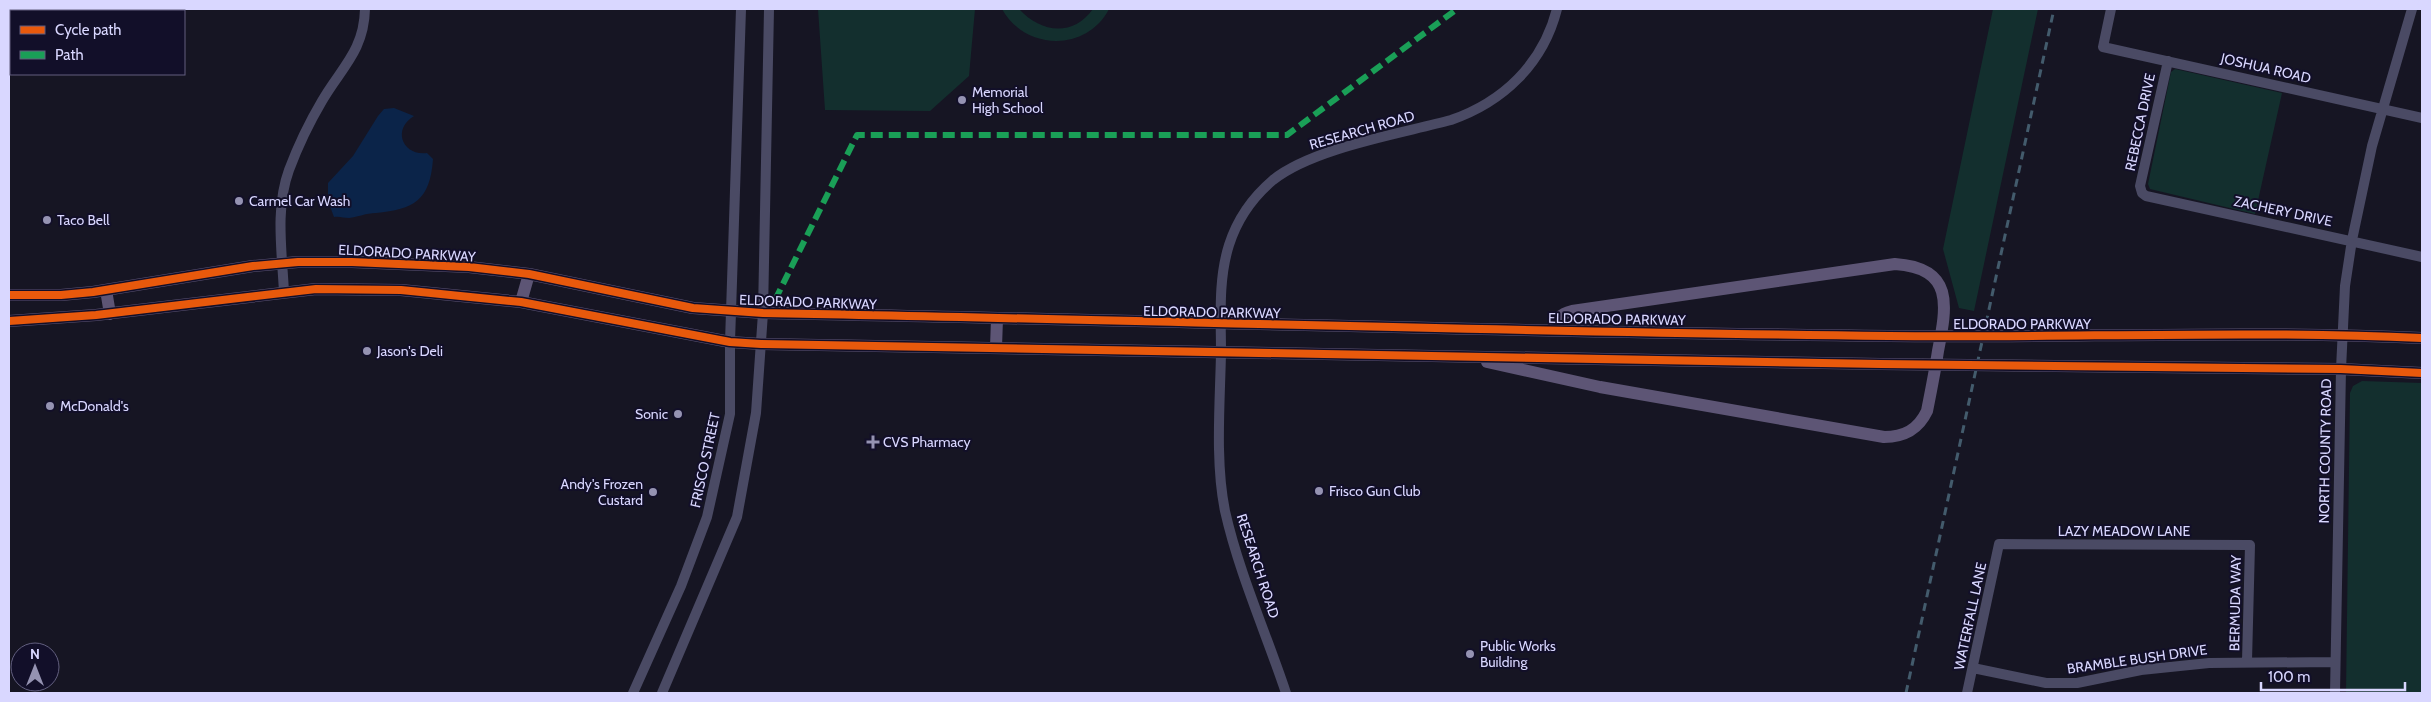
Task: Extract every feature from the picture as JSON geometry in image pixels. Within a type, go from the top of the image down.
[{"type":"main road","name":"ELDORADO PARKWAY","points":[[9,294],[61,295],[93,292],[202,273],[282,263],[408,264],[529,274],[693,308],[763,314],[1891,336],[2342,335],[2422,338]]},
{"type":"main road","points":[[1453,355],[1600,387],[1884,437],[1898,437],[1912,431],[1922,421],[1927,411],[1944,325],[1945,301],[1940,288],[1926,270],[1908,265],[1894,264],[1572,311],[1562,314],[1557,320],[1555,330]]},
{"type":"main road","points":[[521,302],[529,274]]},
{"type":"main road","points":[[106,290],[110,314]]},
{"type":"main road","points":[[9,322],[110,314],[284,292],[401,290],[521,302],[730,342],[761,344],[1881,364],[2341,369],[2422,373]]},
{"type":"main road","points":[[93,292],[96,315]]},
{"type":"main road","points":[[996,347],[997,319]]},
{"type":"street","points":[[284,292],[281,213],[286,179],[308,127],[323,99],[350,62],[364,26],[365,9]]},
{"type":"street","name":"FRISCO STREET","points":[[633,693],[681,586],[707,517],[730,414],[730,342],[741,9]]},
{"type":"street","points":[[662,693],[737,517],[756,413],[763,314],[769,9]]},
{"type":"street","name":"RESEARCH ROAD","points":[[1286,693],[1233,544],[1225,508],[1219,433],[1220,324],[1222,274],[1229,243],[1243,214],[1263,190],[1285,172],[1317,156],[1450,120],[1484,106],[1508,89],[1528,67],[1544,43],[1557,9]]},
{"type":"street","name":"JOSHUA ROAD","points":[[2111,9],[2103,47],[2422,118]]},
{"type":"street","name":"NORTH COUNTY ROAD","points":[[2335,693],[2344,286],[2372,146],[2412,9]]},
{"type":"street","name":"REBECCA DRIVE","points":[[2140,190],[2168,61]]},
{"type":"street","name":"ZACHERY DRIVE","points":[[2140,190],[2146,196],[2422,257]]},
{"type":"street","name":"LAZY MEADOW LANE","points":[[1999,544],[2250,545]]},
{"type":"street","name":"WATERFALL LANE","points":[[1967,693],[1999,544]]},
{"type":"street","name":"BERMUDA WAY","points":[[2247,661],[2250,545]]},
{"type":"street","name":"BRAMBLE BUSH DRIVE","points":[[1973,668],[2046,683],[2077,683],[2141,670],[2247,661],[2336,662]]},
{"type":"green space","points":[[818,9],[975,9],[969,76],[930,111],[825,110]]},
{"type":"green space","points":[[1002,9],[1019,9],[1036,23],[1046,27],[1066,28],[1085,18],[1093,9],[1109,9],[1099,23],[1086,33],[1072,39],[1056,41],[1040,39],[1025,33],[1012,23]]},
{"type":"green space","points":[[1993,9],[2038,9],[1974,311],[1959,308],[1943,249]]},
{"type":"green space","points":[[2175,69],[2282,93],[2255,214],[2150,189],[2148,184],[2171,72]]},
{"type":"green space","points":[[2362,381],[2422,383],[2422,693],[2346,693],[2350,393],[2353,386]]},
{"type":"water","points":[[394,108],[414,116],[407,121],[403,128],[403,140],[406,146],[418,153],[427,153],[433,159],[428,185],[424,193],[418,200],[401,209],[349,218],[334,217],[328,201],[328,183],[353,156],[384,109]]},
{"type":"railway","points":[[1906,693],[2054,9]]},
{"type":"marked path","points":[[775,300],[857,135],[1287,135],[1457,9]]},
{"type":"cycle path","points":[[9,295],[61,295],[93,292],[253,266],[298,262],[352,262],[469,267],[529,274],[693,308],[763,313],[1748,334],[1956,336],[2223,334],[2422,338]]},
{"type":"cycle path","points":[[9,321],[96,315],[316,289],[401,290],[521,302],[730,342],[761,344],[1881,364],[2341,369],[2422,373]]},
{"type":"place","name":"Memorial High School","points":[[962,100]]},
{"type":"place","name":"Carmel Car Wash","points":[[239,201]]},
{"type":"place","name":"Taco Bell","points":[[47,220]]},
{"type":"place","name":"Jason's Deli","points":[[367,351]]},
{"type":"place","name":"McDonald's","points":[[50,406]]},
{"type":"place","name":"Sonic","points":[[678,414]]},
{"type":"place","name":"CVS Pharmacy","points":[[873,442]]},
{"type":"place","name":"Frisco Gun Club","points":[[1319,491]]},
{"type":"place","name":"Andy's Frozen Custard","points":[[653,492]]},
{"type":"place","name":"Public Works Building","points":[[1470,654]]}]
